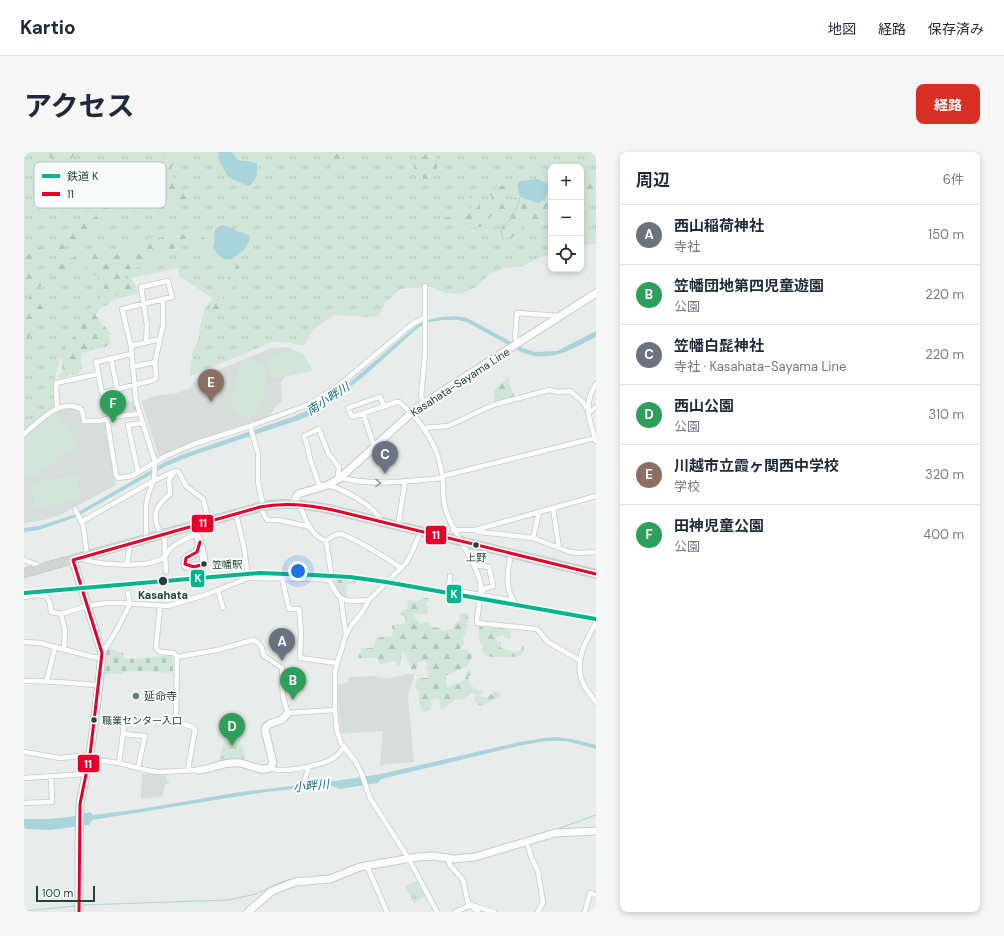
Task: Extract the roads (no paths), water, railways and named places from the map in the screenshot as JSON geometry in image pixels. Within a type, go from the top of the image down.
[{"type":"main road","points":[[24,573],[262,506],[296,504],[333,510],[596,574]]},
{"type":"street","points":[[146,342],[147,325],[144,304],[141,287],[168,281],[172,296],[144,304],[122,309],[131,346],[136,401],[155,463],[154,480],[146,506],[146,538]]},
{"type":"street","points":[[424,403],[421,396],[424,375],[426,286]]},
{"type":"street","name":"Kasahata-Sayama Line","points":[[296,504],[298,494],[328,484],[340,478],[411,412],[596,293]]},
{"type":"street","points":[[131,354],[96,362],[102,393],[154,380],[156,378],[155,362],[163,325],[163,299]]},
{"type":"street","points":[[519,343],[515,339],[517,313],[560,316]]},
{"type":"street","points":[[107,419],[116,475],[118,478],[132,476],[174,452],[194,444],[250,427],[310,404],[337,387],[411,325],[425,318]]},
{"type":"street","points":[[131,346],[160,339]]},
{"type":"street","points":[[111,358],[117,390]]},
{"type":"street","points":[[132,367],[155,362]]},
{"type":"street","points":[[57,408],[56,383],[98,374]]},
{"type":"street","points":[[320,487],[304,436],[320,430],[328,453],[338,465],[338,477],[340,478],[380,484],[443,477],[595,439],[590,424],[588,411],[590,396],[596,384]]},
{"type":"street","points":[[423,428],[448,426],[493,405],[549,390],[558,392],[570,391],[583,402],[588,411]]},
{"type":"street","points":[[384,406],[379,397],[348,408],[352,417],[399,402],[411,412],[434,446],[443,477],[442,493],[445,507],[453,530],[464,545],[480,581],[481,593],[477,623],[537,629],[548,642],[580,660]]},
{"type":"street","points":[[24,434],[57,408],[73,405],[82,410],[83,420],[86,421],[100,421],[118,416],[140,414]]},
{"type":"street","points":[[588,411],[596,406]]},
{"type":"street","points":[[363,413],[374,446]]},
{"type":"street","points":[[138,472],[128,425],[142,423]]},
{"type":"street","points":[[250,427],[258,453],[258,482],[262,506],[268,520],[279,520],[310,527]]},
{"type":"street","points":[[166,572],[163,534],[156,519],[157,507],[160,502],[170,494],[169,480],[175,471]]},
{"type":"street","points":[[81,522],[154,480],[175,471],[179,472],[182,476],[186,486],[203,498],[209,521]]},
{"type":"street","points":[[398,526],[405,482]]},
{"type":"street","points":[[328,484],[357,498],[376,513],[382,522]]},
{"type":"street","points":[[453,530],[475,530],[596,496]]},
{"type":"street","points":[[296,504],[310,527],[319,538],[326,541]]},
{"type":"street","points":[[553,508],[559,548]]},
{"type":"street","points":[[75,509],[81,522],[80,558],[87,606],[102,655],[90,757],[81,799],[79,829],[79,912]]},
{"type":"street","points":[[533,538],[539,512]]},
{"type":"street","points":[[236,514],[245,550],[248,578]]},
{"type":"street","points":[[80,558],[94,562],[127,564],[156,560],[165,556],[170,548],[196,534],[220,518]]},
{"type":"street","points":[[193,525],[200,542]]},
{"type":"street","points":[[475,530],[533,538],[570,552],[596,552]]},
{"type":"street","points":[[420,531],[411,554],[401,568],[368,600],[363,611],[346,635],[336,663],[334,681],[335,710],[337,731],[344,748],[355,762],[361,773],[372,802],[408,859],[437,912]]},
{"type":"street","points":[[326,541],[334,535],[342,535],[358,542],[401,568]]},
{"type":"street","points":[[326,541],[331,572]]},
{"type":"street","points":[[127,564],[130,543]]},
{"type":"street","points":[[450,576],[450,588],[452,590],[481,593],[514,601],[509,594],[508,585],[511,554]]},
{"type":"street","points":[[24,560],[43,568]]},
{"type":"street","points":[[474,565],[489,567],[492,586],[486,588],[481,593]]},
{"type":"street","points":[[24,597],[37,595],[46,596],[50,603],[52,612],[61,614],[87,606],[113,603],[160,606],[176,604],[248,578],[327,580],[332,583],[335,591],[341,599],[346,635]]},
{"type":"street","points":[[282,578],[290,611],[299,609],[301,631],[300,658],[336,663]]},
{"type":"street","points":[[218,590],[223,608]]},
{"type":"street","points":[[24,642],[40,643],[93,658],[102,655],[130,604],[128,593]]},
{"type":"street","points":[[341,599],[368,600]]},
{"type":"street","points":[[160,606],[156,648],[160,652],[174,653],[177,657],[176,720],[180,723],[193,727],[196,733],[188,770]]},
{"type":"street","points":[[61,614],[65,632],[64,649]]},
{"type":"street","points":[[596,623],[585,644],[580,660],[581,678],[585,687],[596,702]]},
{"type":"street","points":[[177,657],[218,650],[253,640],[256,641],[261,646],[264,656],[282,668],[283,698],[288,713]]},
{"type":"street","points":[[48,680],[55,647]]},
{"type":"street","points":[[24,681],[48,680],[74,684],[99,685]]},
{"type":"street","points":[[270,768],[273,763],[265,728],[268,724],[282,720],[288,713],[335,710]]},
{"type":"street","points":[[119,763],[124,726]]},
{"type":"street","points":[[123,734],[145,736],[138,768]]},
{"type":"street","points":[[24,752],[60,758],[90,757],[158,772],[208,769],[222,764],[237,762],[262,770],[270,768],[276,770],[287,770],[309,766],[329,760],[344,748]]},
{"type":"street","points":[[305,779],[309,766]]},
{"type":"street","points":[[24,778],[86,774]]},
{"type":"street","points":[[24,803],[52,802],[51,776]]},
{"type":"street","points":[[248,912],[267,895],[279,888],[301,881],[330,880],[355,869],[423,856],[448,859],[475,857],[555,833],[596,831]]},
{"type":"street","points":[[525,841],[529,848],[531,858],[538,871],[543,902],[538,912]]},
{"type":"street","points":[[448,859],[450,865],[463,880],[468,902],[478,912]]},
{"type":"street","points":[[367,866],[387,912]]},
{"type":"street","points":[[585,912],[590,893],[596,894]]},
{"type":"street","points":[[456,912],[471,905],[494,912]]},
{"type":"water","points":[[219,152],[232,152],[237,159],[257,164],[257,176],[251,185],[248,186],[228,177],[220,162]]},
{"type":"water","points":[[538,179],[548,184],[545,199],[539,203],[520,197],[517,186],[520,181]]},
{"type":"water","points":[[223,225],[249,235],[250,238],[245,249],[230,260],[219,255],[213,247],[216,229]]},
{"type":"water","name":"南小畔川","points":[[455,316],[467,318],[523,348],[535,352],[557,351],[596,331],[596,337],[560,354],[541,357],[521,352],[467,322],[443,320],[430,322],[419,327],[363,377],[314,414],[166,466],[76,517],[39,530],[24,532],[24,528],[39,526],[73,515],[165,462],[292,417],[318,406],[342,389],[417,325],[435,318]]},
{"type":"water","name":"小畔川","points":[[556,737],[596,745],[596,749],[566,741],[547,741],[523,745],[381,779],[378,783],[340,789],[329,785],[266,792],[92,820],[89,825],[50,830],[26,829],[24,827],[24,819],[48,819],[70,817],[90,812],[93,815],[141,809],[240,792],[381,774],[520,742]]},
{"type":"waterway","points":[[503,240],[501,229],[510,220],[518,205],[520,197]]},
{"type":"waterway","points":[[557,829],[596,815]]},
{"type":"waterway","points":[[523,839],[548,831]]},
{"type":"waterway","points":[[83,905],[228,900],[256,894],[279,883],[292,879]]},
{"type":"waterway","points":[[24,911],[76,906]]},
{"type":"rail line","name":"K","points":[[24,593],[260,573],[313,575],[350,577],[386,582],[596,619]]},
{"type":"place","name":"川越市立霞ヶ関西中学校","points":[[211,402]]},
{"type":"place","name":"田神児童公園","points":[[113,423]]},
{"type":"place","name":"笠幡白髭神社","points":[[385,474]]},
{"type":"place","name":"上野","points":[[476,545]]},
{"type":"place","name":"笠幡駅","points":[[204,564]]},
{"type":"place","name":"Kasahata","points":[[163,581]]},
{"type":"place","name":"西山稲荷神社","points":[[282,661]]},
{"type":"place","name":"延命寺","points":[[136,696]]},
{"type":"place","name":"笠幡団地第四児童遊園","points":[[293,700]]},
{"type":"place","name":"職業センター入口","points":[[94,720]]},
{"type":"place","name":"西山公園","points":[[232,746]]}]
